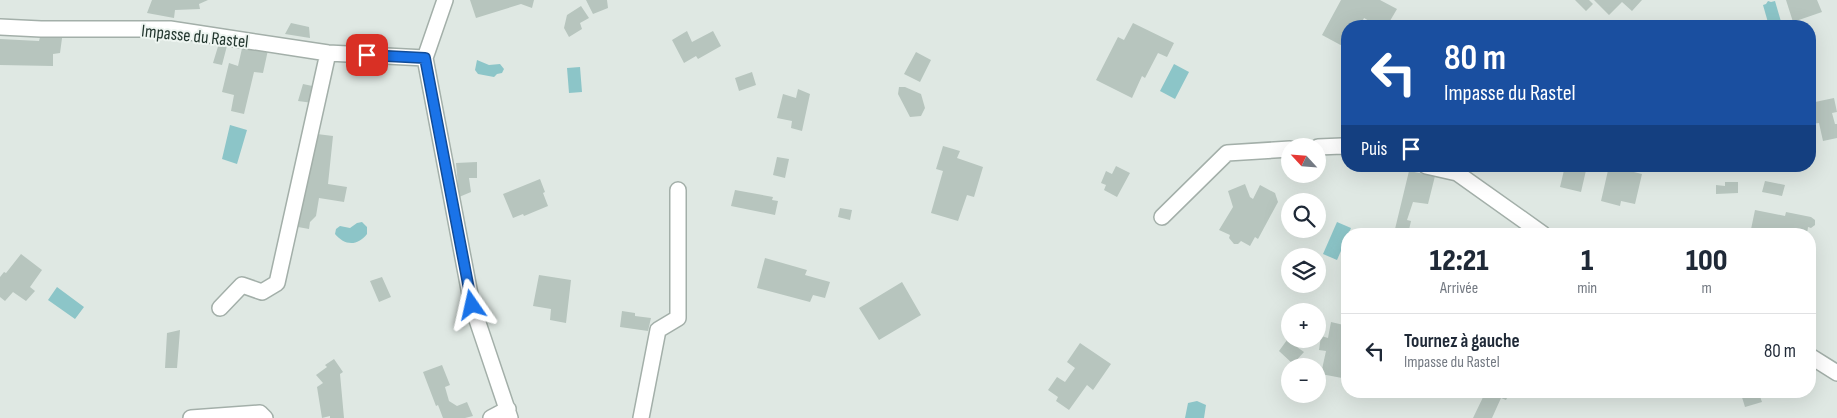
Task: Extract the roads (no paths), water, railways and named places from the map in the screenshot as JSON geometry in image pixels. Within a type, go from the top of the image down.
[{"type":"street","points":[[445,0],[425,58],[472,305],[509,413],[491,418]]},
{"type":"street","name":"Impasse du Rastel","points":[[0,27],[41,29],[170,29],[328,53],[425,58]]},
{"type":"street","points":[[220,308],[242,285],[262,292],[277,283],[328,53]]},
{"type":"street","points":[[1326,147],[1341,146]]},
{"type":"street","points":[[1162,216],[1227,152],[1281,149]]},
{"type":"street","points":[[1449,172],[1457,174],[1534,228]]},
{"type":"street","points":[[641,418],[658,330],[678,318],[678,190]]},
{"type":"street","points":[[1816,360],[1837,373]]},
{"type":"street","points":[[191,418],[260,413],[265,418]]},
{"type":"water","points":[[1768,1],[1775,1],[1781,20],[1767,20],[1763,5]]},
{"type":"water","points":[[477,60],[489,65],[500,64],[504,69],[502,73],[494,77],[478,74],[475,70]]},
{"type":"water","points":[[1174,64],[1189,72],[1175,99],[1160,91]]},
{"type":"water","points":[[580,67],[582,92],[569,93],[567,68]]},
{"type":"water","points":[[230,125],[247,130],[237,164],[222,159]]},
{"type":"water","points":[[362,222],[367,227],[367,234],[355,243],[346,242],[335,234],[336,229],[340,226],[350,228]]},
{"type":"water","points":[[1337,222],[1351,228],[1341,228],[1341,251],[1337,260],[1326,255],[1326,248]]},
{"type":"water","points":[[57,287],[84,307],[75,319],[48,300]]},
{"type":"water","points":[[1197,401],[1206,405],[1204,418],[1185,418],[1188,403]]}]
